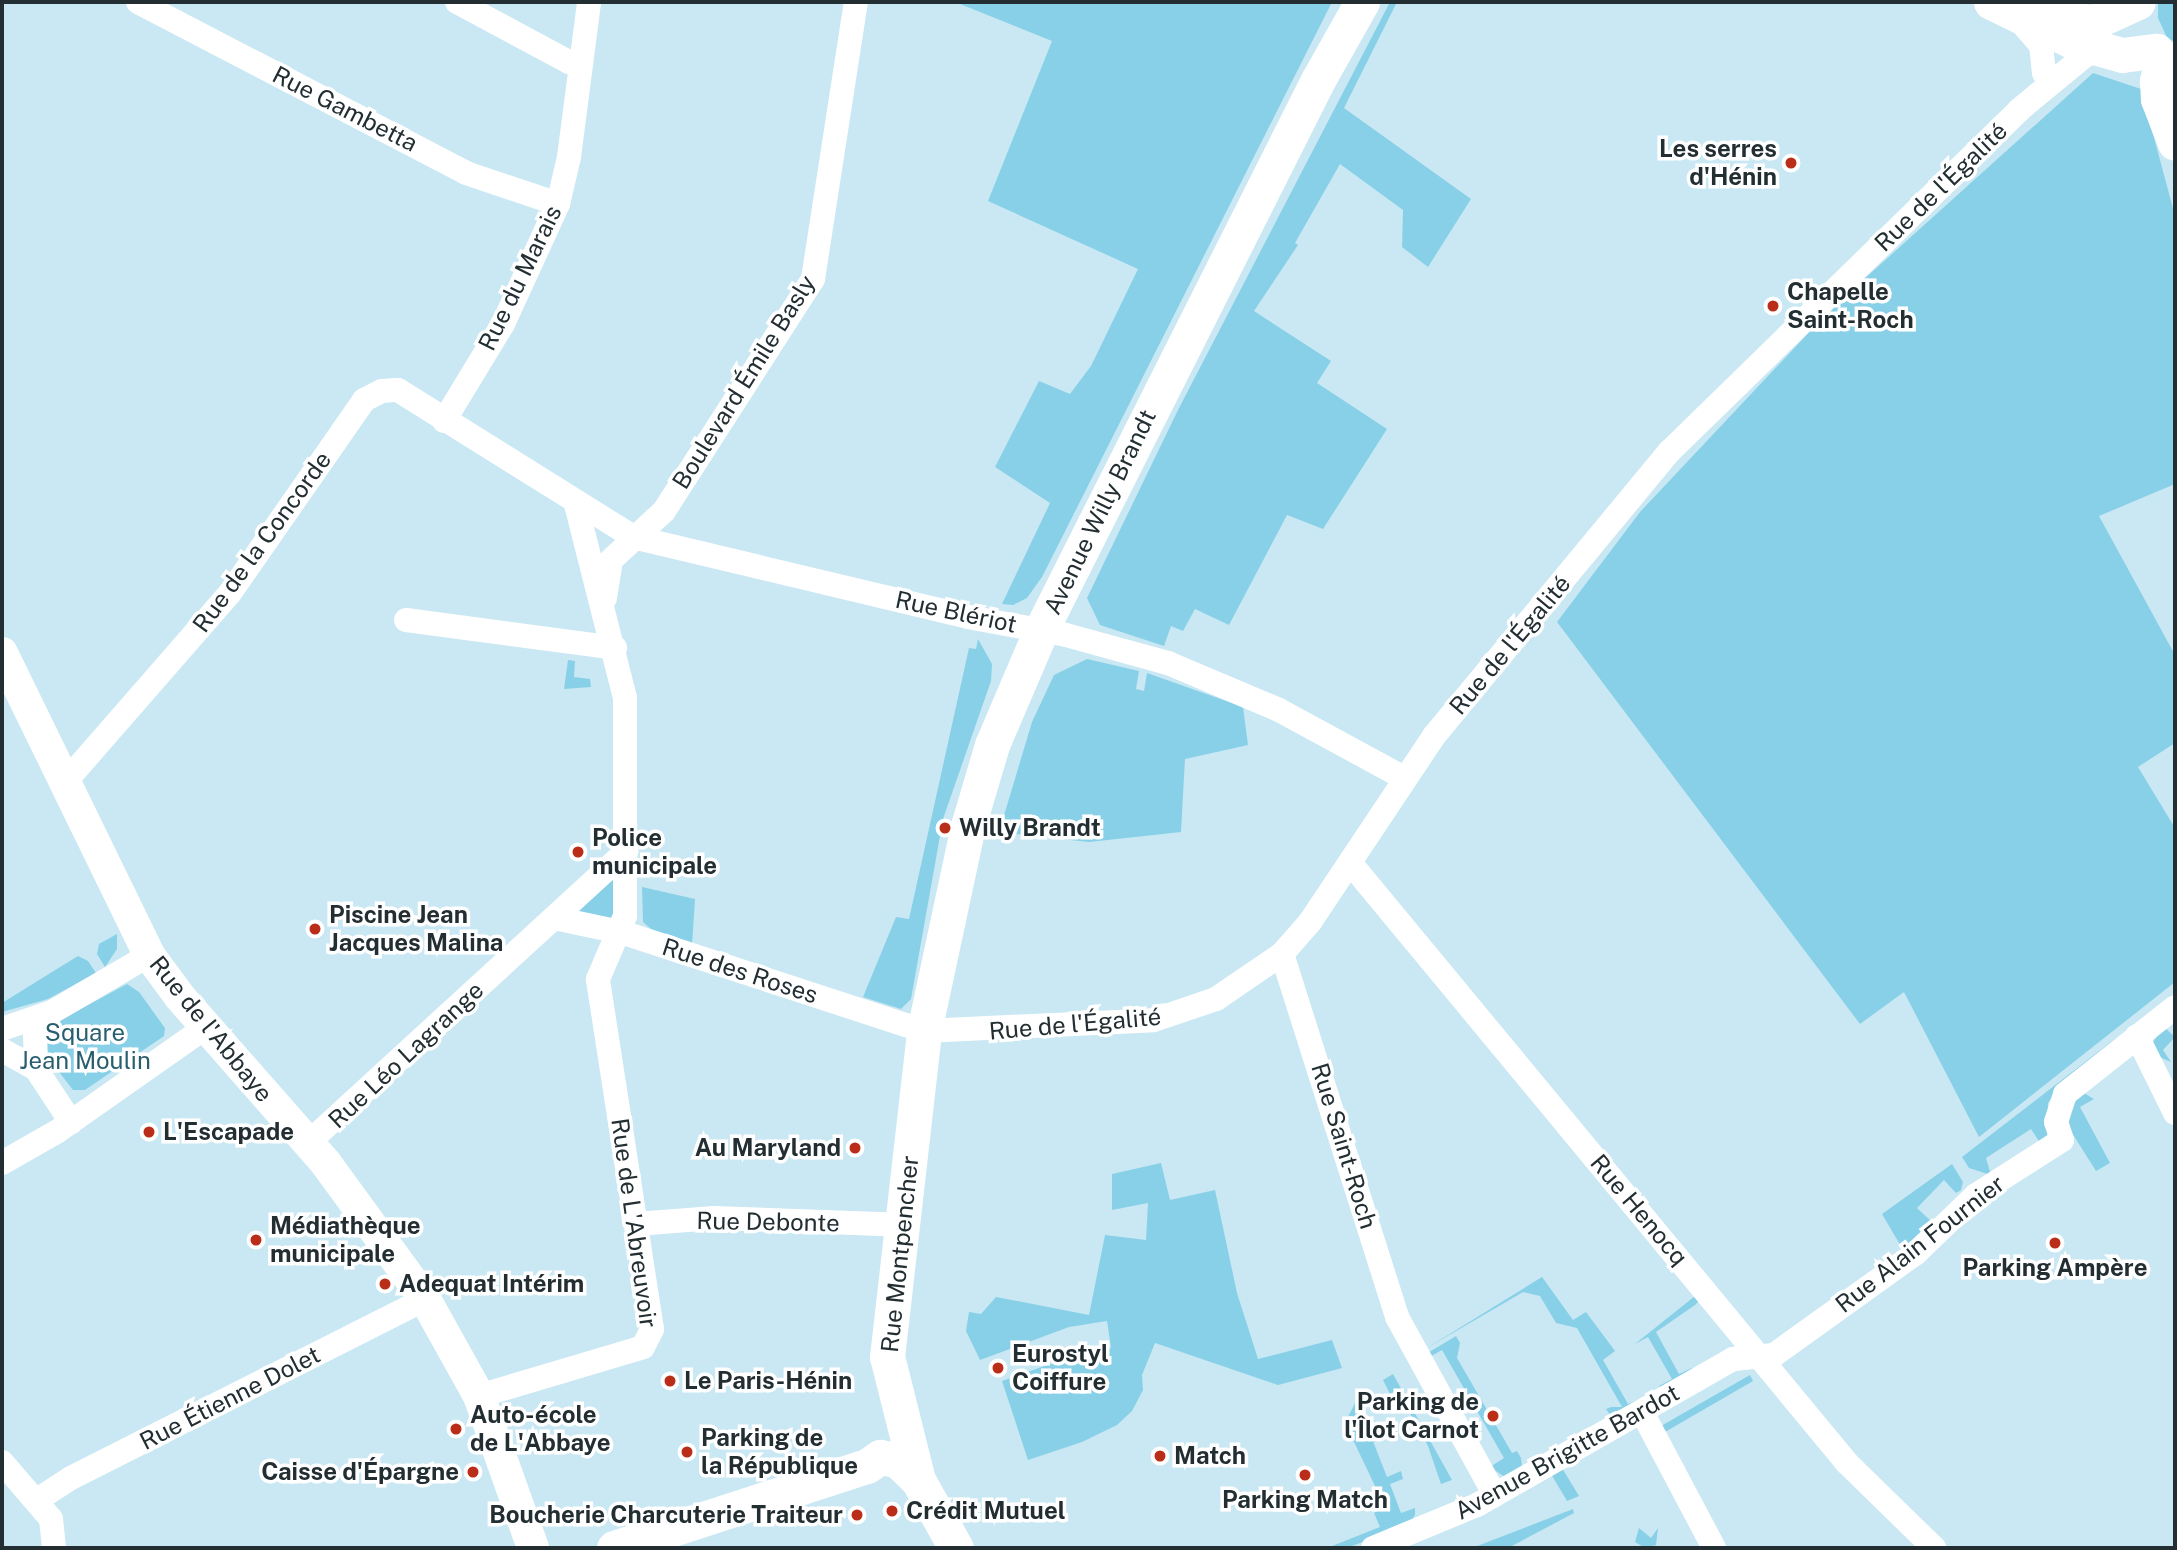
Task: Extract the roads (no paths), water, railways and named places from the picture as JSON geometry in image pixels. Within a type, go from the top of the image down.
[{"type":"main road","points":[[2091,38],[2140,2],[2145,33],[2165,58]]},
{"type":"main road","points":[[2012,5],[2091,38],[2122,55],[2165,58]]},
{"type":"main road","name":"Avenue Willy Brandt","points":[[924,1031],[956,870],[979,783],[1041,630],[1355,8]]},
{"type":"main road","points":[[2165,58],[2157,81],[2158,99],[2175,143]]},
{"type":"main road","name":"Rue Montpencher","points":[[924,1031],[887,1357],[918,1480],[956,1548]]},
{"type":"main road","points":[[838,1473],[875,1442],[887,1357]]},
{"type":"main road","points":[[614,1548],[888,1456],[918,1480]]},
{"type":"street","name":"Rue Gambetta","points":[[138,2],[466,173],[558,204]]},
{"type":"street","points":[[457,2],[569,61],[581,62]]},
{"type":"street","name":"Rue du Marais","points":[[444,421],[503,324],[558,204],[589,2]]},
{"type":"street","name":"Boulevard Émile Basly","points":[[606,613],[606,573],[611,561],[633,537],[664,511],[813,279],[856,2]]},
{"type":"street","points":[[2012,5],[2041,45],[2040,85]]},
{"type":"street","name":"Rue de l'Égalité","points":[[924,1031],[979,1032],[1165,1018],[1216,999],[1282,954],[1352,865],[1404,778],[1670,451],[2040,85],[2091,38]]},
{"type":"street","name":"Rue de l'Égalité","points":[[2040,85],[2087,54],[2091,38]]},
{"type":"street","name":"Rue de la Concorde","points":[[66,781],[230,593],[364,400],[382,391],[398,390],[444,421]]},
{"type":"street","name":"Rue Blériot","points":[[444,421],[633,537],[1041,630],[1168,663],[1230,686],[1404,778]]},
{"type":"street","points":[[576,504],[594,583],[606,613],[615,648],[625,698],[627,851],[621,932]]},
{"type":"street","points":[[406,620],[615,648]]},
{"type":"street","name":"Rue de l'Abbaye","points":[[2,653],[149,955],[206,1027],[308,1143],[377,1228],[425,1299],[479,1396],[535,1543]]},
{"type":"street","name":"Rue Léo Lagrange","points":[[308,1143],[627,851]]},
{"type":"street","name":"Rue Henocq","points":[[1352,865],[1846,1463],[1934,1548]]},
{"type":"street","name":"Rue des Roses","points":[[554,918],[621,932],[924,1031]]},
{"type":"street","name":"Rue de L'Abreuvoir","points":[[479,1396],[649,1342],[652,1329],[598,979],[600,967],[621,932]]},
{"type":"street","name":"Rue Saint-Roch","points":[[1282,954],[1406,1338],[1496,1495]]},
{"type":"street","points":[[2,1030],[51,1012],[149,955]]},
{"type":"street","name":"Rue Alain Fournier","points":[[1760,1356],[1774,1356],[1916,1254],[1976,1195],[2062,1140],[2056,1122],[2065,1094],[2175,1007]]},
{"type":"street","points":[[36,1069],[35,1034],[51,1012]]},
{"type":"street","points":[[5,1167],[206,1027]]},
{"type":"street","points":[[2137,1037],[2175,1113]]},
{"type":"street","points":[[2,1050],[36,1069],[71,1122]]},
{"type":"street","name":"Rue Debonte","points":[[636,1224],[714,1218],[901,1225]]},
{"type":"street","name":"Rue Étienne Dolet","points":[[37,1500],[71,1478],[425,1299]]},
{"type":"street","name":"Avenue Brigitte Bardot","points":[[1373,1548],[1496,1495],[1733,1359],[1760,1356]]},
{"type":"street","points":[[1642,1412],[1714,1548]]},
{"type":"street","points":[[2,1462],[37,1500],[55,1532],[54,1548]]},
{"type":"place","name":"Les serres d'Hénin","points":[[1791,163]]},
{"type":"place","name":"Chapelle Saint-Roch","points":[[1773,306]]},
{"type":"place","name":"Willy Brandt","points":[[945,828]]},
{"type":"place","name":"Police municipale","points":[[578,852]]},
{"type":"place","name":"Piscine Jean Jacques Malina","points":[[315,929]]},
{"type":"place","name":"L'Escapade","points":[[149,1132]]},
{"type":"place","name":"Au Maryland","points":[[855,1148]]},
{"type":"place","name":"Médiathèque municipale","points":[[256,1240]]},
{"type":"place","name":"Parking Ampère","points":[[2055,1243]]},
{"type":"place","name":"Adequat Intérim","points":[[385,1284]]},
{"type":"place","name":"Eurostyl Coiffure","points":[[998,1368]]},
{"type":"place","name":"Le Paris-Hénin","points":[[670,1381]]},
{"type":"place","name":"Parking de l'Îlot Carnot","points":[[1493,1416]]},
{"type":"place","name":"Auto-école de L'Abbaye","points":[[456,1429]]},
{"type":"place","name":"Parking de la République","points":[[687,1452]]},
{"type":"place","name":"Match","points":[[1160,1456]]},
{"type":"place","name":"Caisse d'Épargne","points":[[473,1472]]},
{"type":"place","name":"Parking Match","points":[[1305,1475]]},
{"type":"place","name":"Crédit Mutuel","points":[[892,1511]]},
{"type":"place","name":"Boucherie Charcuterie Traiteur","points":[[857,1515]]},
{"type":"park label","name":"Square Jean Moulin","points":[[85,1047]]}]
